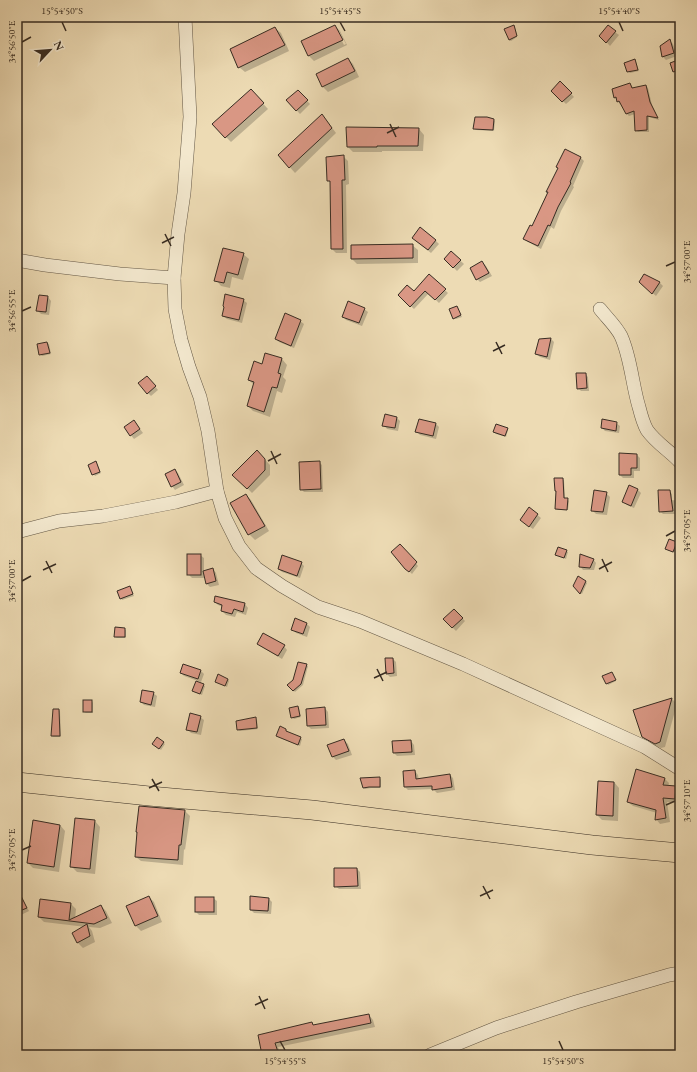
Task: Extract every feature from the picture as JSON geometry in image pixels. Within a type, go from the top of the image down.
[{"type":"highway","points":[[17,782],[149,796],[312,810],[592,845],[680,853]]},
{"type":"street","points":[[185,17],[190,117],[184,192],[174,278],[175,309],[180,340],[204,411],[217,491],[225,518],[239,546],[256,568],[282,586],[318,607],[360,621],[463,664],[645,747],[680,769]]},
{"type":"street","points":[[17,260],[51,266],[120,274],[174,278]]},
{"type":"street","points":[[600,310],[612,324],[623,341],[627,352],[637,399],[647,430],[680,462]]},
{"type":"street","points":[[17,532],[59,521],[103,516],[176,502],[217,491]]},
{"type":"street","points":[[430,1055],[504,1025],[668,974],[680,973]]},
{"type":"building","points":[[335,25],[343,40],[308,56],[301,41]]},
{"type":"building","points":[[514,25],[517,36],[509,40],[504,29]]},
{"type":"building","points":[[608,25],[616,31],[606,43],[599,36]]},
{"type":"building","points":[[275,27],[285,45],[238,68],[230,49]]},
{"type":"building","points":[[670,39],[674,53],[662,57],[660,46]]},
{"type":"building","points":[[348,58],[355,71],[322,87],[316,74]]},
{"type":"building","points":[[635,59],[638,70],[627,72],[624,63]]},
{"type":"building","points":[[678,60],[680,69],[673,72],[670,63]]},
{"type":"building","points":[[560,81],[572,93],[562,102],[551,91]]},
{"type":"building","points":[[630,83],[632,88],[646,85],[650,102],[658,118],[647,116],[647,130],[635,131],[634,111],[626,114],[619,101],[617,102],[616,97],[614,98],[612,89]]},
{"type":"building","points":[[251,89],[264,103],[225,138],[212,124]]},
{"type":"building","points":[[298,90],[308,100],[296,111],[286,100]]},
{"type":"building","points":[[322,114],[332,128],[289,168],[278,155]]},
{"type":"building","points":[[475,117],[487,117],[494,119],[493,130],[473,129]]},
{"type":"building","points":[[346,127],[419,128],[418,146],[347,147]]},
{"type":"building","points":[[565,149],[581,157],[570,182],[571,183],[550,226],[548,225],[538,246],[523,239],[530,225],[532,226],[548,192],[546,192],[558,168],[556,167]]},
{"type":"building","points":[[344,155],[345,180],[342,180],[343,249],[331,249],[330,181],[327,181],[326,157]]},
{"type":"building","points":[[420,227],[436,240],[428,250],[412,238]]},
{"type":"building","points":[[413,244],[413,258],[351,259],[351,245]]},
{"type":"building","points":[[223,248],[244,253],[238,275],[227,272],[224,283],[214,281]]},
{"type":"building","points":[[451,251],[461,260],[453,268],[444,259]]},
{"type":"building","points":[[482,261],[489,273],[476,280],[470,268]]},
{"type":"building","points":[[429,274],[446,289],[435,300],[425,291],[410,307],[398,295],[407,285],[414,291]]},
{"type":"building","points":[[644,274],[660,282],[652,294],[639,282]]},
{"type":"building","points":[[225,294],[244,299],[239,320],[222,316]]},
{"type":"building","points":[[39,295],[48,296],[46,312],[36,311]]},
{"type":"building","points":[[348,301],[365,308],[359,323],[342,317]]},
{"type":"building","points":[[457,306],[461,315],[453,319],[449,309]]},
{"type":"building","points":[[285,313],[301,320],[291,346],[275,339]]},
{"type":"building","points":[[551,338],[547,357],[535,354],[539,339]]},
{"type":"building","points":[[47,342],[50,353],[39,355],[37,344]]},
{"type":"building","points":[[265,353],[282,358],[278,373],[281,374],[277,388],[272,387],[264,412],[247,406],[254,382],[248,380],[254,361],[262,364]]},
{"type":"building","points":[[576,373],[586,373],[587,388],[577,389]]},
{"type":"building","points":[[147,376],[156,386],[147,394],[138,383]]},
{"type":"building","points":[[385,414],[397,417],[395,428],[382,426]]},
{"type":"building","points":[[419,419],[436,423],[433,436],[415,432]]},
{"type":"building","points":[[602,419],[617,422],[616,431],[601,428]]},
{"type":"building","points":[[134,420],[140,429],[130,436],[124,427]]},
{"type":"building","points":[[496,424],[508,428],[505,436],[493,432]]},
{"type":"building","points":[[257,450],[265,459],[265,470],[247,489],[232,475]]},
{"type":"building","points":[[619,453],[637,454],[637,468],[631,468],[631,475],[619,475]]},
{"type":"building","points":[[96,461],[100,472],[92,475],[88,465]]},
{"type":"building","points":[[320,461],[321,489],[300,490],[299,462]]},
{"type":"building","points":[[175,469],[181,482],[171,487],[165,474]]},
{"type":"building","points":[[554,478],[563,478],[564,498],[568,498],[567,510],[555,509],[556,491]]},
{"type":"building","points":[[629,485],[638,489],[631,506],[622,502]]},
{"type":"building","points":[[594,490],[607,492],[603,512],[591,511]]},
{"type":"building","points":[[658,490],[670,490],[673,511],[659,512]]},
{"type":"building","points":[[246,494],[265,526],[248,535],[230,503]]},
{"type":"building","points":[[529,507],[538,514],[529,527],[520,520]]},
{"type":"building","points":[[669,539],[677,542],[673,552],[665,549]]},
{"type":"building","points":[[400,544],[417,562],[409,572],[391,552]]},
{"type":"building","points":[[558,547],[567,550],[564,558],[555,555]]},
{"type":"building","points":[[187,554],[201,554],[201,575],[187,575]]},
{"type":"building","points":[[580,554],[594,559],[590,568],[579,567]]},
{"type":"building","points":[[282,555],[302,562],[297,576],[278,569]]},
{"type":"building","points":[[213,568],[216,581],[206,584],[203,571]]},
{"type":"building","points":[[578,576],[586,581],[580,594],[573,586]]},
{"type":"building","points":[[130,586],[133,594],[120,599],[117,591]]},
{"type":"building","points":[[215,596],[245,603],[243,612],[234,609],[232,614],[221,611],[222,605],[214,602]]},
{"type":"building","points":[[454,609],[463,618],[452,628],[443,619]]},
{"type":"building","points":[[295,618],[307,623],[303,634],[291,630]]},
{"type":"building","points":[[115,627],[125,628],[125,637],[114,637]]},
{"type":"building","points":[[263,633],[285,645],[278,656],[257,644]]},
{"type":"building","points":[[385,658],[393,658],[394,673],[386,674]]},
{"type":"building","points":[[298,662],[307,664],[301,684],[293,691],[287,685],[293,680]]},
{"type":"building","points":[[183,664],[201,670],[198,679],[180,673]]},
{"type":"building","points":[[612,672],[616,680],[606,684],[602,676]]},
{"type":"building","points":[[218,674],[228,679],[225,686],[215,682]]},
{"type":"building","points":[[196,681],[204,684],[200,694],[192,691]]},
{"type":"building","points":[[142,690],[154,692],[151,705],[140,702]]},
{"type":"building","points":[[672,698],[660,742],[655,744],[642,737],[633,710]]},
{"type":"building","points":[[83,700],[92,700],[92,712],[83,712]]},
{"type":"building","points":[[298,706],[300,716],[291,718],[289,708]]},
{"type":"building","points":[[325,707],[326,725],[307,726],[306,709]]},
{"type":"building","points":[[53,709],[59,709],[60,736],[51,736]]},
{"type":"building","points":[[190,713],[201,716],[197,732],[186,730]]},
{"type":"building","points":[[256,717],[257,728],[237,730],[236,721]]},
{"type":"building","points":[[280,726],[286,729],[286,731],[301,737],[298,745],[276,736]]},
{"type":"building","points":[[157,737],[164,742],[159,749],[152,744]]},
{"type":"building","points":[[344,739],[349,751],[332,757],[327,745]]},
{"type":"building","points":[[411,740],[412,752],[393,753],[392,741]]},
{"type":"building","points":[[636,769],[665,778],[663,785],[676,786],[675,799],[663,798],[666,818],[655,820],[656,810],[627,802]]},
{"type":"building","points":[[415,770],[416,779],[450,774],[452,787],[432,790],[432,786],[404,787],[403,771]]},
{"type":"building","points":[[380,777],[380,787],[363,788],[360,778]]},
{"type":"building","points":[[598,781],[614,782],[613,816],[596,815]]},
{"type":"building","points":[[139,806],[185,810],[178,860],[135,857]]},
{"type":"building","points":[[75,818],[95,820],[90,869],[70,867]]},
{"type":"building","points":[[33,820],[60,825],[54,867],[27,863]]},
{"type":"building","points":[[334,868],[357,868],[358,886],[334,887]]},
{"type":"building","points":[[17,888],[27,908],[17,912]]},
{"type":"building","points":[[149,896],[158,916],[135,926],[126,906]]},
{"type":"building","points":[[250,896],[269,898],[268,911],[250,910]]},
{"type":"building","points":[[195,897],[214,897],[214,912],[195,912]]},
{"type":"building","points":[[40,899],[71,903],[69,920],[101,905],[107,918],[94,924],[38,917]]},
{"type":"building","points":[[87,924],[90,936],[77,943],[72,933]]},
{"type":"building","points":[[369,1014],[371,1023],[275,1043],[279,1055],[262,1055],[258,1035],[312,1022],[313,1025]]}]
